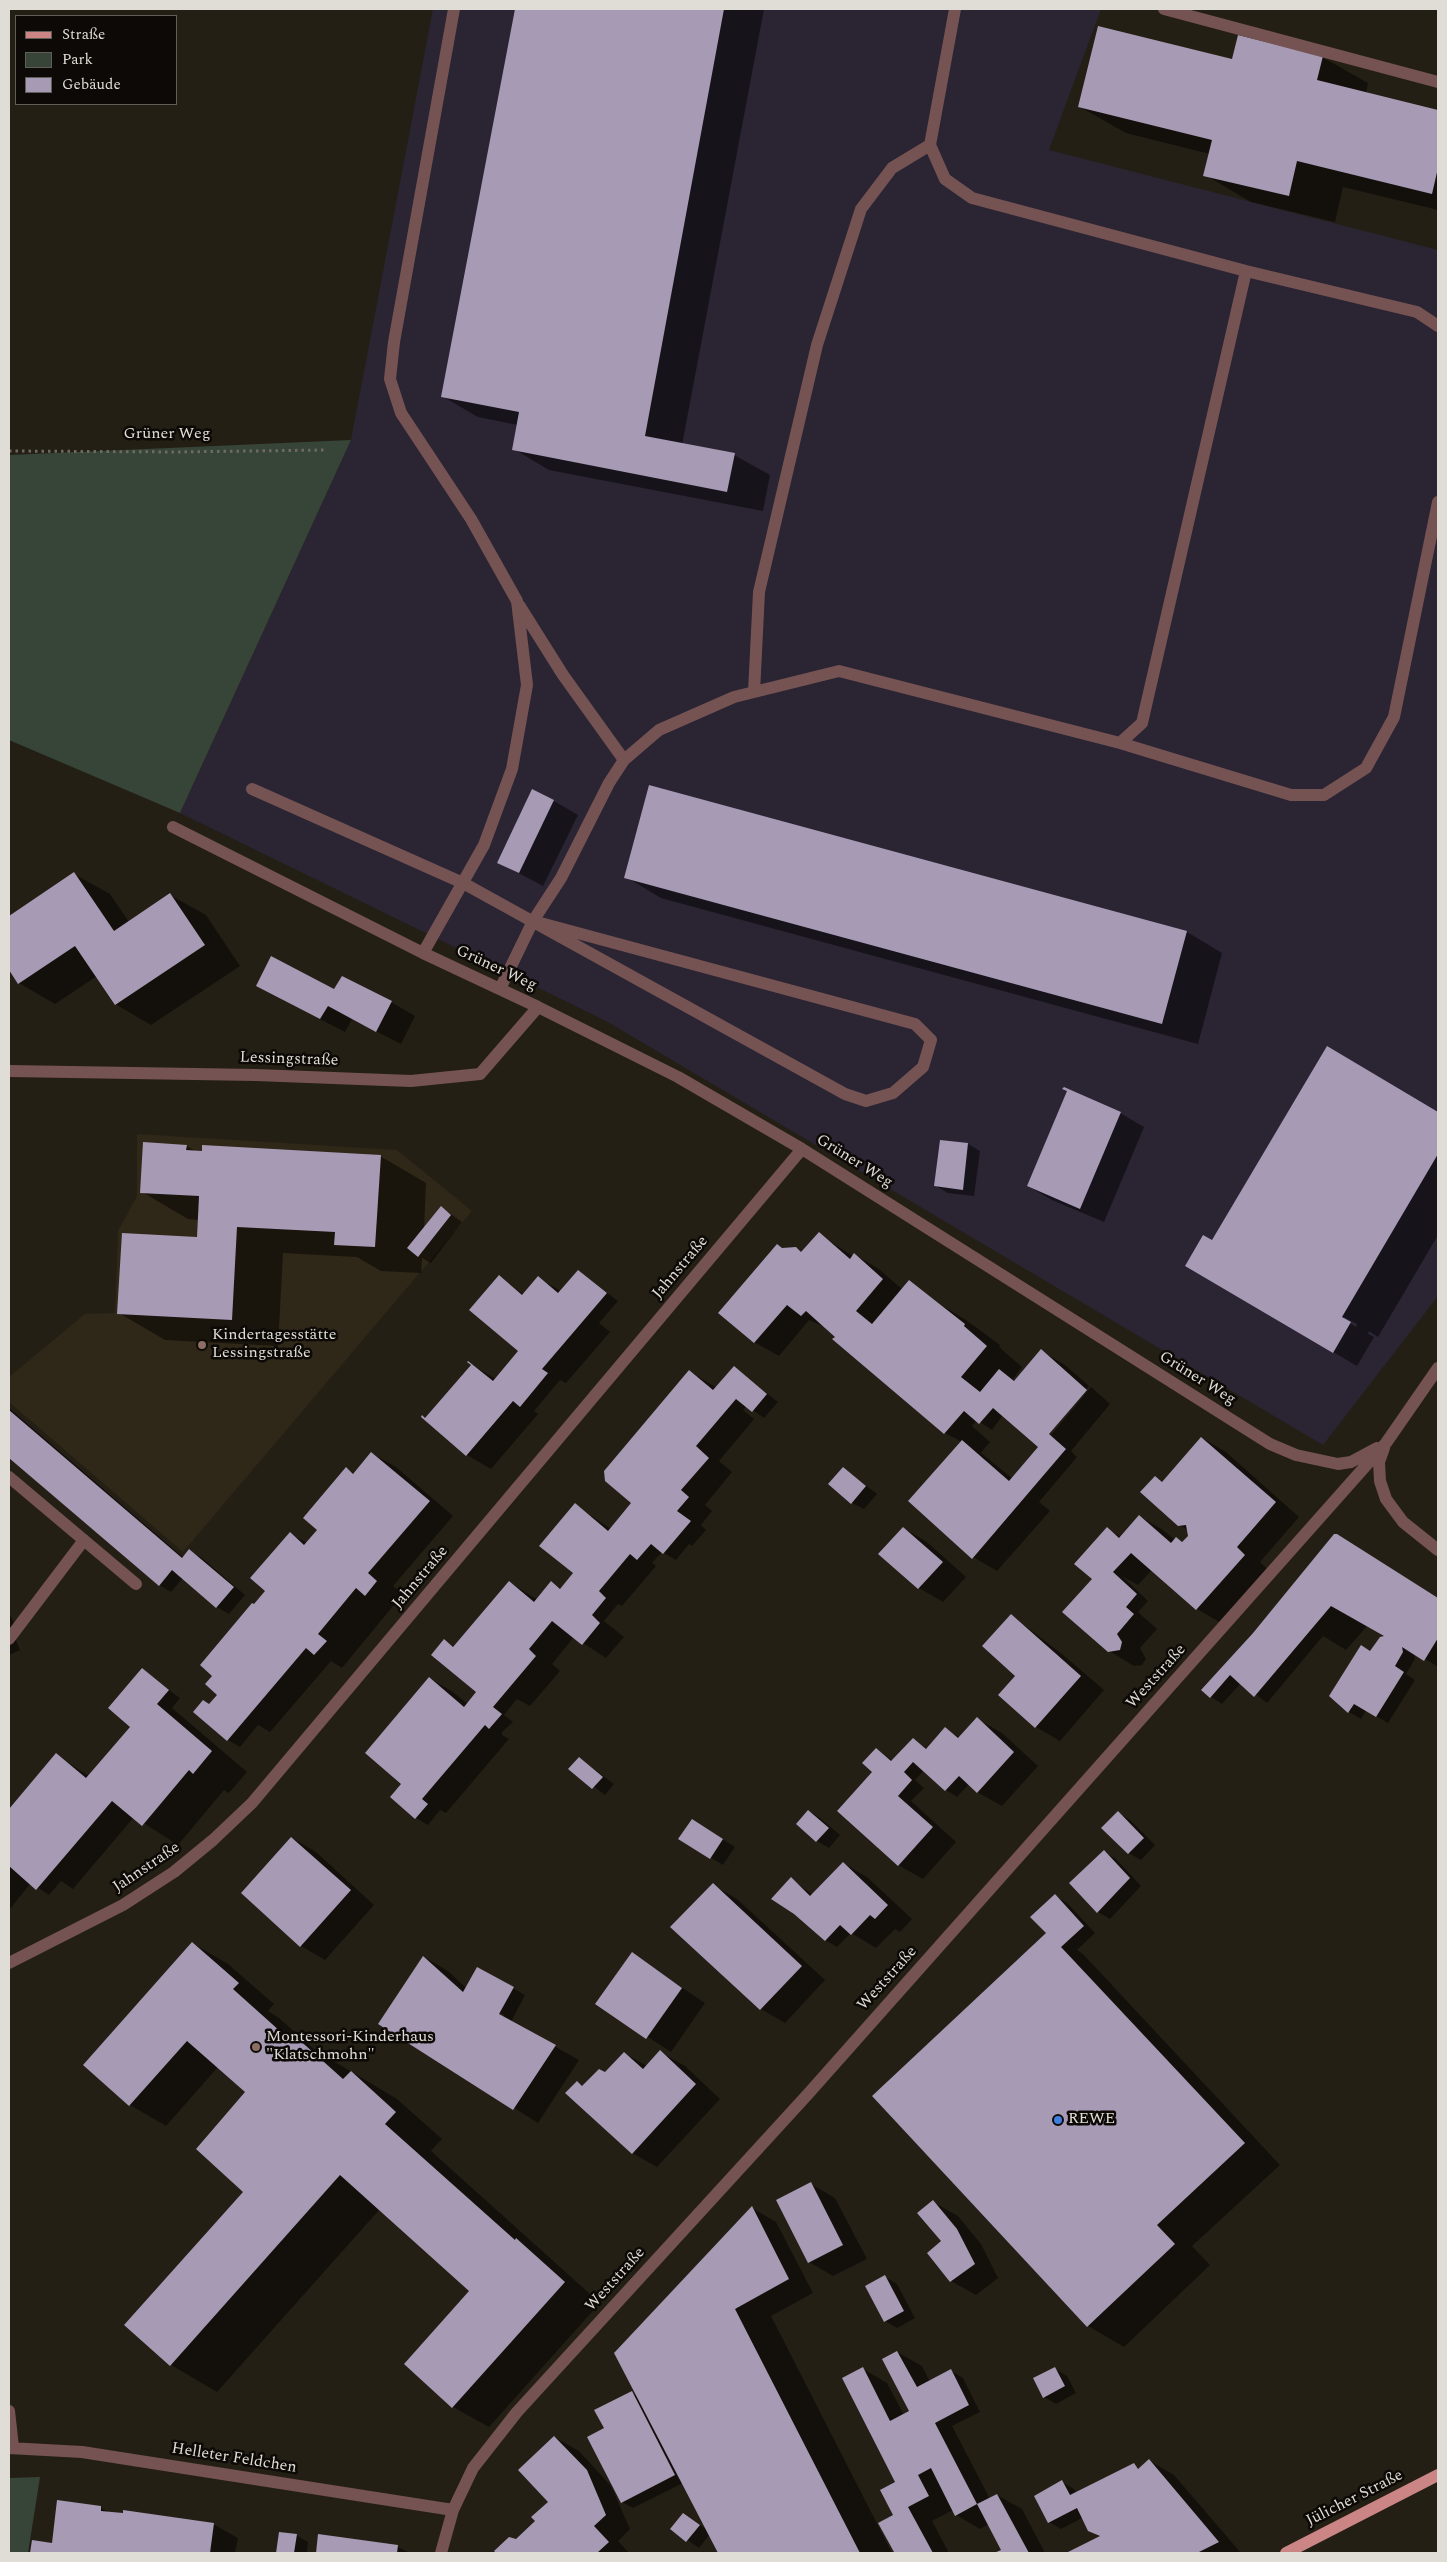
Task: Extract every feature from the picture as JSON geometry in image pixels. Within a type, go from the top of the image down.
[{"type":"main road","name":"Jülicher Straße","points":[[1286,2553],[1438,2474]]},
{"type":"street","points":[[454,9],[394,342],[390,378],[402,413],[471,519],[516,601],[563,675],[624,760]]},
{"type":"street","points":[[955,9],[930,145],[945,179],[972,198],[1246,271],[1417,312],[1438,326]]},
{"type":"street","points":[[1164,9],[1438,82]]},
{"type":"street","points":[[754,692],[759,592],[818,345],[861,209],[892,168],[930,145]]},
{"type":"street","points":[[1120,743],[1142,723],[1246,271]]},
{"type":"street","points":[[500,989],[533,921],[561,878],[609,783],[624,760],[659,730],[734,697],[839,671],[1120,743],[1291,796],[1324,795],[1366,768],[1394,717],[1438,502]]},
{"type":"street","points":[[422,953],[484,845],[512,769],[526,685],[516,601]]},
{"type":"street","points":[[252,789],[463,883],[845,1094],[866,1101],[893,1093],[923,1067],[931,1040],[915,1024],[533,921]]},
{"type":"street","name":"Grüner Weg","points":[[173,827],[422,953],[538,1006],[678,1077],[802,1149],[1270,1444],[1296,1455],[1338,1464],[1351,1462],[1386,1443]]},
{"type":"street","name":"Lessingstraße","points":[[9,1072],[256,1075],[411,1081],[480,1074],[538,1006]]},
{"type":"street","name":"Jahnstraße","points":[[9,1963],[123,1905],[174,1872],[213,1840],[252,1802],[802,1149]]},
{"type":"street","points":[[1438,1368],[1386,1443],[1379,1462],[1380,1481],[1386,1499],[1403,1522],[1438,1550]]},
{"type":"street","name":"Weststraße","points":[[441,2553],[452,2510],[473,2468],[517,2412],[808,2094],[1386,1443]]},
{"type":"street","points":[[9,1477],[136,1584]]},
{"type":"street","points":[[9,1640],[84,1540]]},
{"type":"street","points":[[9,2410],[11,2448]]},
{"type":"street","name":"Helleter Feldchen","points":[[11,2448],[82,2452],[452,2510]]},
{"type":"path","name":"Grüner Weg","points":[[9,451],[325,450]]},
{"type":"shaded area","points":[[433,9],[1101,9],[1049,150],[1438,250],[1438,1296],[1323,1445],[606,1021],[180,813],[351,440]]},
{"type":"shaded area","name":"Kindertagesstätte Lessingstraße","points":[[137,1134],[397,1150],[472,1211],[183,1552],[9,1402],[9,1377],[85,1314],[115,1313],[118,1231],[137,1196]]},
{"type":"green space","points":[[351,440],[180,813],[9,740],[9,455]]},
{"type":"green space","points":[[40,2477],[28,2553],[9,2553],[9,2478]]},
{"type":"building","points":[[515,9],[724,9],[645,436],[735,453],[727,492],[512,450],[519,412],[441,397]]},
{"type":"building","points":[[1098,26],[1232,59],[1238,35],[1323,56],[1317,80],[1438,110],[1438,168],[1432,194],[1297,161],[1289,196],[1203,176],[1212,140],[1078,107]]},
{"type":"building","points":[[649,785],[1187,931],[1162,1024],[624,878]]},
{"type":"building","points":[[532,789],[554,800],[519,873],[497,863]]},
{"type":"building","points":[[74,872],[114,931],[170,893],[205,945],[115,1005],[75,946],[18,984],[9,970],[9,916]]},
{"type":"building","points":[[271,956],[334,989],[342,976],[392,1001],[376,1032],[328,1006],[320,1019],[256,986]]},
{"type":"building","points":[[1327,1046],[1438,1112],[1438,1154],[1342,1317],[1351,1322],[1333,1353],[1185,1266],[1203,1235],[1212,1240]]},
{"type":"building","points":[[1064,1087],[1121,1112],[1080,1209],[1027,1186],[1067,1091],[1062,1089]]},
{"type":"building","points":[[940,1140],[968,1143],[963,1190],[934,1186]]},
{"type":"building","points":[[143,1142],[187,1145],[186,1150],[202,1151],[202,1145],[381,1155],[375,1247],[334,1245],[335,1232],[237,1227],[232,1320],[117,1314],[122,1233],[197,1237],[199,1196],[140,1193]]},
{"type":"building","points":[[441,1206],[451,1215],[418,1257],[407,1248]]},
{"type":"building","points":[[819,1232],[850,1259],[854,1253],[883,1279],[856,1311],[872,1324],[909,1280],[965,1324],[964,1326],[987,1346],[961,1377],[980,1392],[999,1369],[1014,1381],[1041,1349],[1087,1390],[1049,1434],[1066,1449],[972,1559],[908,1501],[962,1440],[1009,1481],[1038,1447],[993,1408],[979,1424],[964,1411],[944,1434],[832,1339],[835,1337],[806,1311],[801,1316],[787,1305],[754,1343],[718,1313],[777,1244],[782,1248],[796,1247],[801,1252]]},
{"type":"building","points":[[578,1270],[607,1293],[542,1369],[548,1373],[520,1407],[513,1401],[466,1456],[421,1417],[422,1415],[425,1418],[471,1365],[468,1361],[493,1381],[518,1351],[469,1310],[499,1275],[522,1295],[538,1276],[558,1293]]},
{"type":"building","points":[[734,1366],[767,1394],[752,1412],[736,1399],[696,1446],[709,1458],[681,1490],[689,1497],[677,1511],[691,1521],[663,1554],[651,1544],[637,1560],[630,1554],[599,1591],[606,1598],[592,1615],[600,1623],[582,1645],[552,1621],[529,1649],[536,1656],[493,1707],[502,1714],[489,1729],[485,1725],[422,1799],[428,1804],[415,1819],[390,1797],[401,1784],[365,1753],[429,1677],[464,1707],[476,1692],[431,1655],[444,1639],[453,1647],[509,1581],[534,1602],[551,1581],[560,1589],[573,1573],[539,1546],[575,1503],[608,1531],[631,1503],[605,1481],[604,1471],[689,1370],[713,1390]]},
{"type":"building","points":[[9,1410],[182,1558],[189,1549],[234,1587],[216,1608],[172,1570],[159,1586],[9,1458]]},
{"type":"building","points":[[1201,1437],[1276,1502],[1237,1547],[1245,1555],[1196,1610],[1131,1553],[1113,1572],[1137,1594],[1126,1607],[1134,1614],[1117,1634],[1122,1642],[1120,1650],[1108,1652],[1062,1612],[1092,1579],[1074,1564],[1107,1527],[1119,1538],[1139,1515],[1171,1543],[1176,1537],[1182,1542],[1188,1536],[1186,1525],[1178,1526],[1140,1492],[1155,1476],[1162,1482]]},
{"type":"building","points":[[371,1452],[430,1501],[368,1573],[377,1581],[365,1596],[356,1588],[318,1634],[327,1641],[314,1655],[306,1648],[227,1741],[193,1712],[203,1700],[209,1704],[217,1695],[205,1684],[212,1676],[200,1665],[252,1603],[254,1604],[265,1591],[250,1578],[290,1532],[304,1545],[317,1530],[303,1518],[346,1467],[353,1474]]},
{"type":"building","points":[[843,1467],[866,1486],[851,1504],[828,1484]]},
{"type":"building","points":[[903,1527],[943,1562],[918,1589],[878,1554]]},
{"type":"building","points":[[1334,1534],[1337,1534],[1438,1598],[1438,1638],[1424,1661],[1402,1647],[1403,1652],[1395,1666],[1404,1672],[1376,1717],[1354,1704],[1348,1713],[1329,1696],[1361,1645],[1370,1651],[1380,1637],[1384,1636],[1331,1606],[1254,1697],[1230,1675],[1210,1698],[1201,1690],[1253,1633]]},
{"type":"building","points":[[1011,1614],[1081,1676],[1035,1728],[998,1695],[1015,1676],[982,1646]]},
{"type":"building","points":[[142,1668],[169,1690],[157,1704],[212,1751],[193,1774],[189,1770],[142,1826],[112,1801],[36,1890],[9,1866],[9,1809],[56,1753],[86,1778],[130,1727],[108,1708]]},
{"type":"building","points":[[977,1717],[1014,1752],[977,1793],[959,1776],[945,1791],[913,1762],[904,1772],[912,1780],[898,1796],[933,1827],[898,1866],[837,1811],[872,1772],[862,1763],[876,1748],[891,1761],[913,1738],[926,1749],[945,1727],[958,1738]]},
{"type":"building","points":[[579,1757],[603,1777],[592,1789],[568,1769]]},
{"type":"building","points":[[808,1810],[829,1828],[816,1842],[796,1824]]},
{"type":"building","points":[[1118,1811],[1144,1838],[1128,1854],[1101,1828]]},
{"type":"building","points":[[692,1819],[723,1839],[710,1859],[678,1839]]},
{"type":"building","points":[[291,1837],[351,1890],[300,1947],[241,1893]]},
{"type":"building","points":[[1104,1850],[1130,1878],[1097,1913],[1069,1883]]},
{"type":"building","points":[[843,1862],[888,1905],[875,1919],[870,1915],[851,1935],[840,1925],[825,1941],[794,1914],[771,1899],[791,1877],[810,1896]]},
{"type":"building","points":[[713,1883],[802,1966],[760,2010],[670,1927]]},
{"type":"building","name":"REWE","points":[[1055,1894],[1084,1926],[1061,1947],[1245,2143],[1157,2225],[1175,2244],[1087,2327],[872,2096],[1046,1933],[1030,1917]]},
{"type":"building","points":[[192,1942],[239,1983],[233,1989],[291,2041],[296,2037],[343,2079],[351,2071],[396,2112],[385,2124],[565,2282],[452,2408],[404,2364],[469,2291],[340,2175],[170,2366],[124,2325],[243,2192],[196,2149],[245,2092],[187,2041],[129,2106],[83,2065]]},
{"type":"building","points":[[632,1952],[682,1988],[646,2039],[595,2004]]},
{"type":"building","points":[[423,1956],[463,1992],[477,1967],[514,1987],[499,2014],[556,2045],[513,2110],[378,2024]]},
{"type":"building","points":[[660,2050],[696,2084],[632,2154],[565,2093],[577,2081],[582,2086],[599,2069],[605,2072],[624,2052],[643,2069]]},
{"type":"building","points":[[811,2182],[843,2245],[808,2263],[776,2200]]},
{"type":"building","points":[[933,2200],[957,2229],[975,2264],[950,2282],[927,2253],[941,2241],[917,2213]]},
{"type":"building","points":[[752,2206],[789,2279],[735,2309],[860,2553],[718,2553],[614,2353]]},
{"type":"building","points":[[885,2275],[904,2311],[884,2322],[865,2286]]},
{"type":"building","points":[[897,2351],[917,2387],[951,2369],[969,2405],[935,2423],[977,2504],[955,2516],[931,2468],[918,2475],[929,2496],[908,2507],[933,2553],[891,2553],[894,2552],[878,2523],[893,2515],[880,2490],[895,2482],[842,2378],[863,2367],[890,2421],[909,2411],[882,2359]]},
{"type":"building","points":[[1055,2367],[1065,2386],[1043,2398],[1033,2378]]},
{"type":"building","points":[[632,2391],[675,2475],[621,2503],[587,2437],[604,2428],[594,2410]]},
{"type":"building","points":[[554,2436],[587,2470],[606,2515],[594,2526],[609,2542],[597,2553],[496,2553],[494,2551],[509,2537],[516,2539],[535,2521],[531,2517],[548,2502],[518,2470]]},
{"type":"building","points":[[1149,2459],[1219,2542],[1197,2553],[1066,2553],[1100,2536],[1088,2531],[1077,2508],[1048,2523],[1034,2496],[1062,2480],[1070,2495],[1134,2463],[1138,2469]]},
{"type":"building","points":[[997,2494],[1029,2553],[994,2553],[1001,2550],[977,2504]]},
{"type":"building","points":[[57,2500],[101,2506],[101,2511],[123,2513],[123,2510],[214,2523],[210,2553],[30,2553],[32,2540],[52,2543]]},
{"type":"building","points":[[683,2513],[700,2525],[686,2542],[670,2529]]},
{"type":"building","points":[[279,2532],[297,2534],[294,2553],[276,2553]]},
{"type":"building","points":[[318,2534],[398,2545],[397,2553],[316,2553]]},
{"type":"place","name":"Kindertagesstätte Lessingstraße","points":[[202,1345]]},
{"type":"place","name":"Montessori-Kinderhaus \"Klatschmohn\"","points":[[256,2047]]},
{"type":"place","name":"REWE","points":[[1058,2120]]}]
